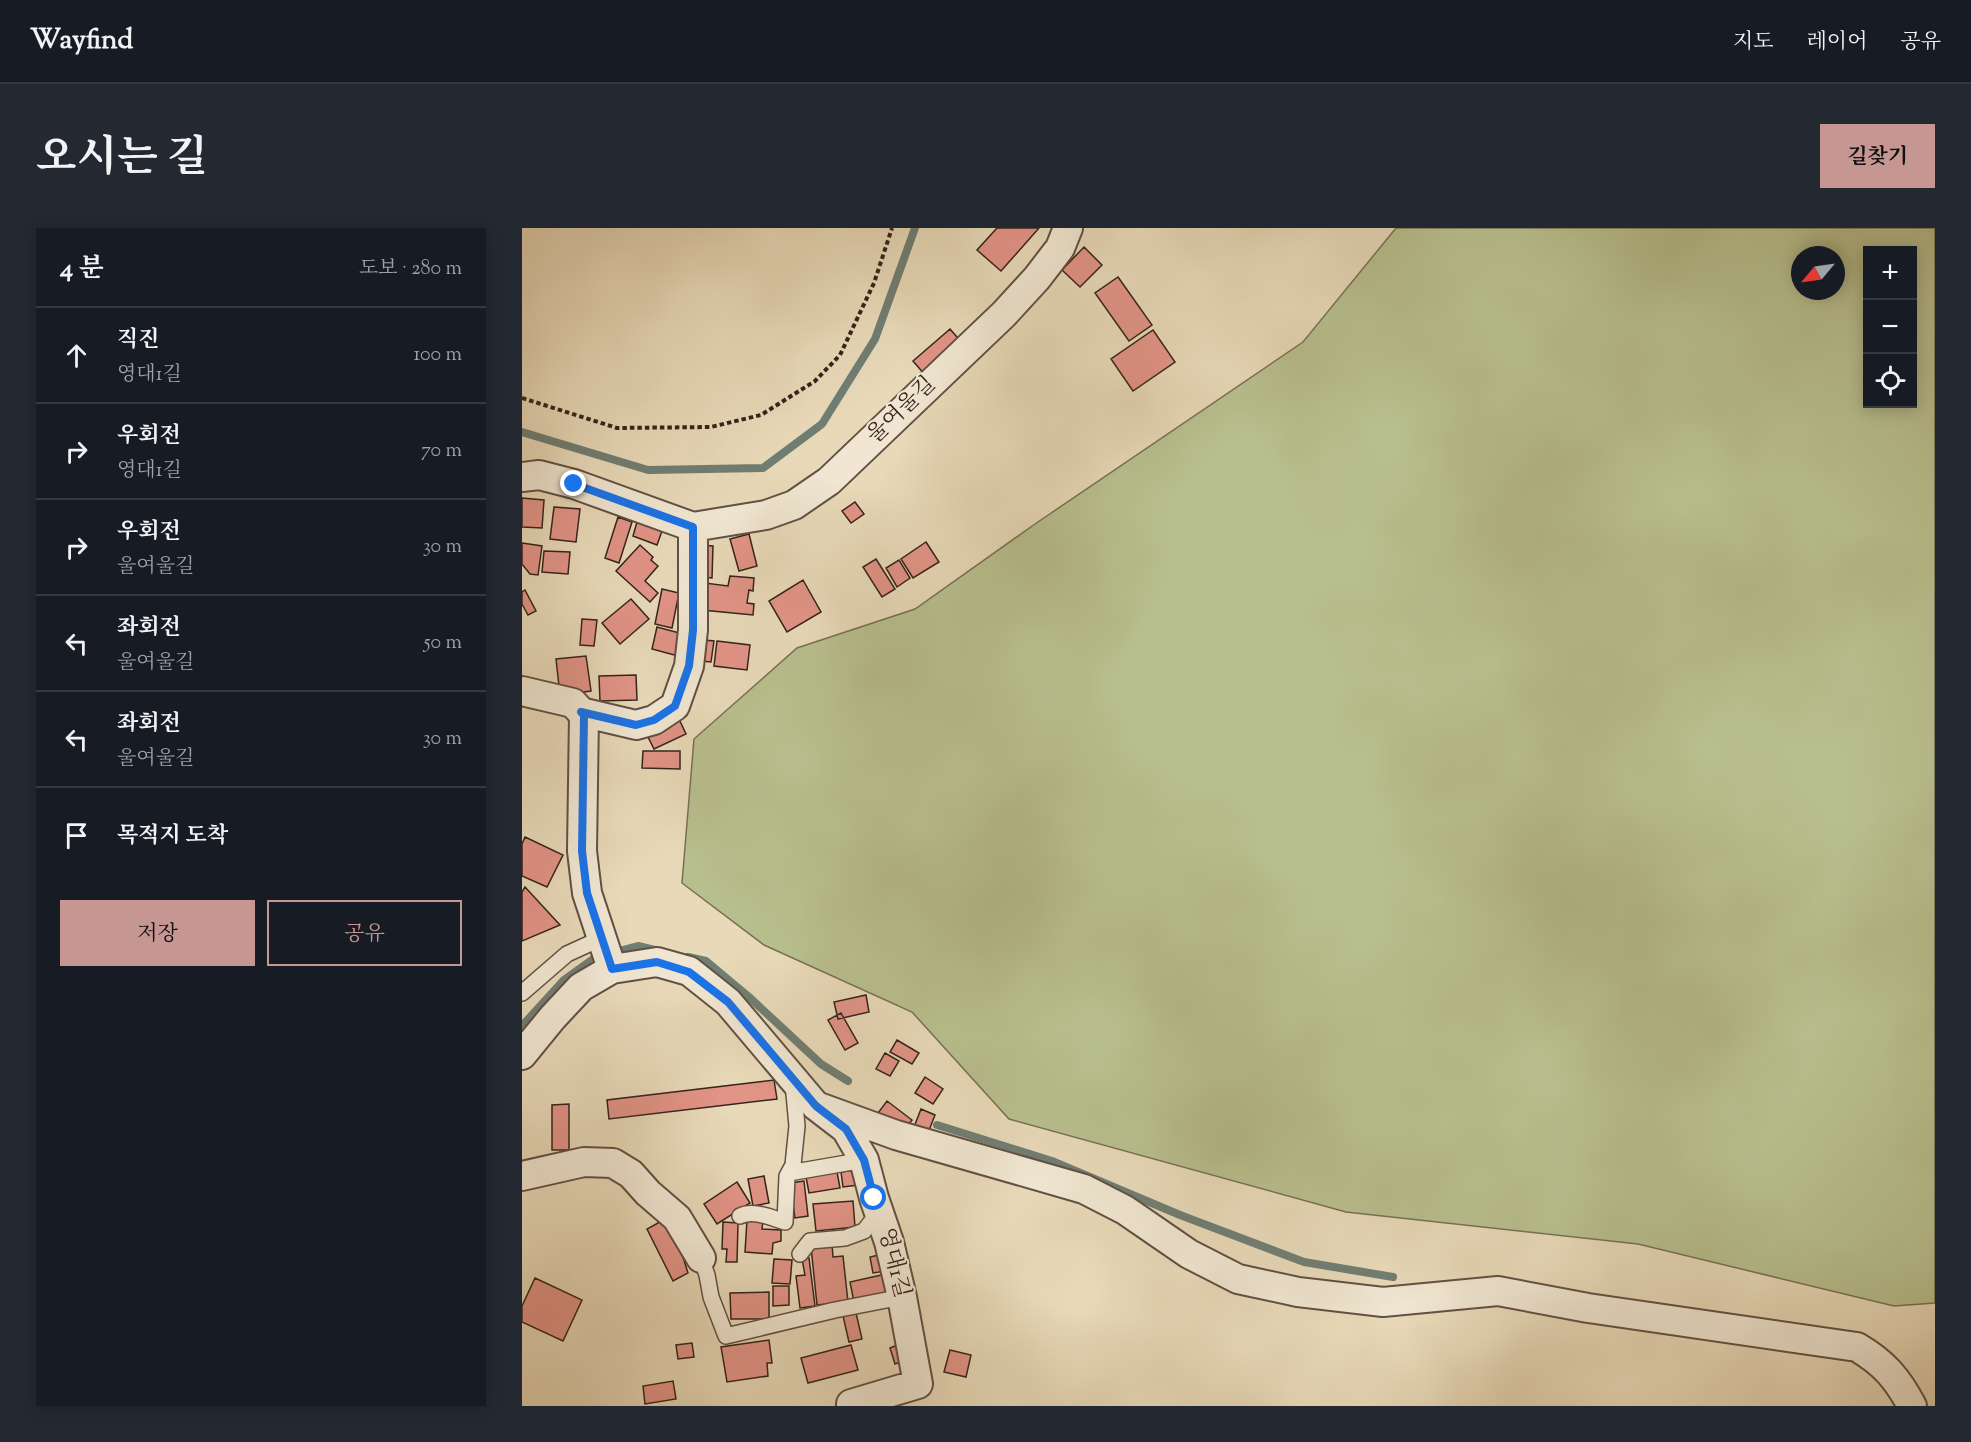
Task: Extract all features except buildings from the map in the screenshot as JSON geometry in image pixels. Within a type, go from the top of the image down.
[{"type":"street","name":"울여울길","points":[[522,477],[539,475],[574,484],[693,527],[766,515],[794,505],[829,481],[1004,314],[1037,278],[1060,248],[1068,228]]},
{"type":"street","points":[[581,712],[636,725],[654,720],[675,706],[689,666],[693,630],[693,527]]},
{"type":"street","points":[[522,691],[573,703],[584,715],[582,851],[587,893],[612,968]]},
{"type":"street","name":"영대1길","points":[[522,1055],[553,1017],[582,987],[612,968],[657,962],[689,972],[728,1002],[816,1106],[846,1129],[864,1160],[889,1242],[918,1384],[851,1404]]},
{"type":"street","points":[[816,1106],[896,1135],[1084,1189],[1125,1210],[1189,1254],[1238,1279],[1298,1292],[1383,1302],[1498,1291],[1588,1308],[1857,1347],[1877,1359],[1902,1387],[1912,1406]]},
{"type":"street","points":[[522,1176],[584,1162],[613,1163],[631,1174],[648,1193],[677,1218],[701,1258]]},
{"type":"lane","points":[[522,993],[567,954],[602,939]]},
{"type":"lane","points":[[740,1216],[744,1213],[754,1214],[785,1222],[785,1195],[789,1173],[793,1165],[797,1126],[793,1080]]},
{"type":"lane","points":[[789,1173],[864,1160]]},
{"type":"lane","points":[[800,1254],[810,1241],[845,1238],[864,1231],[879,1212]]},
{"type":"lane","points":[[701,1258],[711,1298],[726,1336],[835,1310],[902,1297]]},
{"type":"path","points":[[522,398],[617,428],[711,427],[761,415],[815,381],[840,355],[874,283],[892,228]]},
{"type":"green space","points":[[1396,228],[1935,228],[1935,1303],[1894,1306],[1638,1244],[1346,1212],[1009,1119],[912,1012],[764,945],[682,883],[694,739],[797,648],[915,609],[1035,524],[1303,342]]},
{"type":"waterway","points":[[522,432],[648,470],[763,468],[822,424],[875,339],[915,228]]},
{"type":"waterway","points":[[522,1026],[564,980],[596,957],[638,946],[659,951]]},
{"type":"waterway","points":[[688,957],[706,961],[749,997],[821,1064],[848,1081]]},
{"type":"waterway","points":[[937,1125],[1052,1161],[1180,1215],[1304,1262],[1393,1277]]},
{"type":"route","points":[[574,484],[693,527],[693,630],[689,666],[675,706],[654,720],[636,725],[610,721],[581,712],[584,715],[582,851],[587,893],[612,969],[657,962],[689,972],[728,1002],[816,1106],[846,1129],[864,1160],[874,1198]]}]
